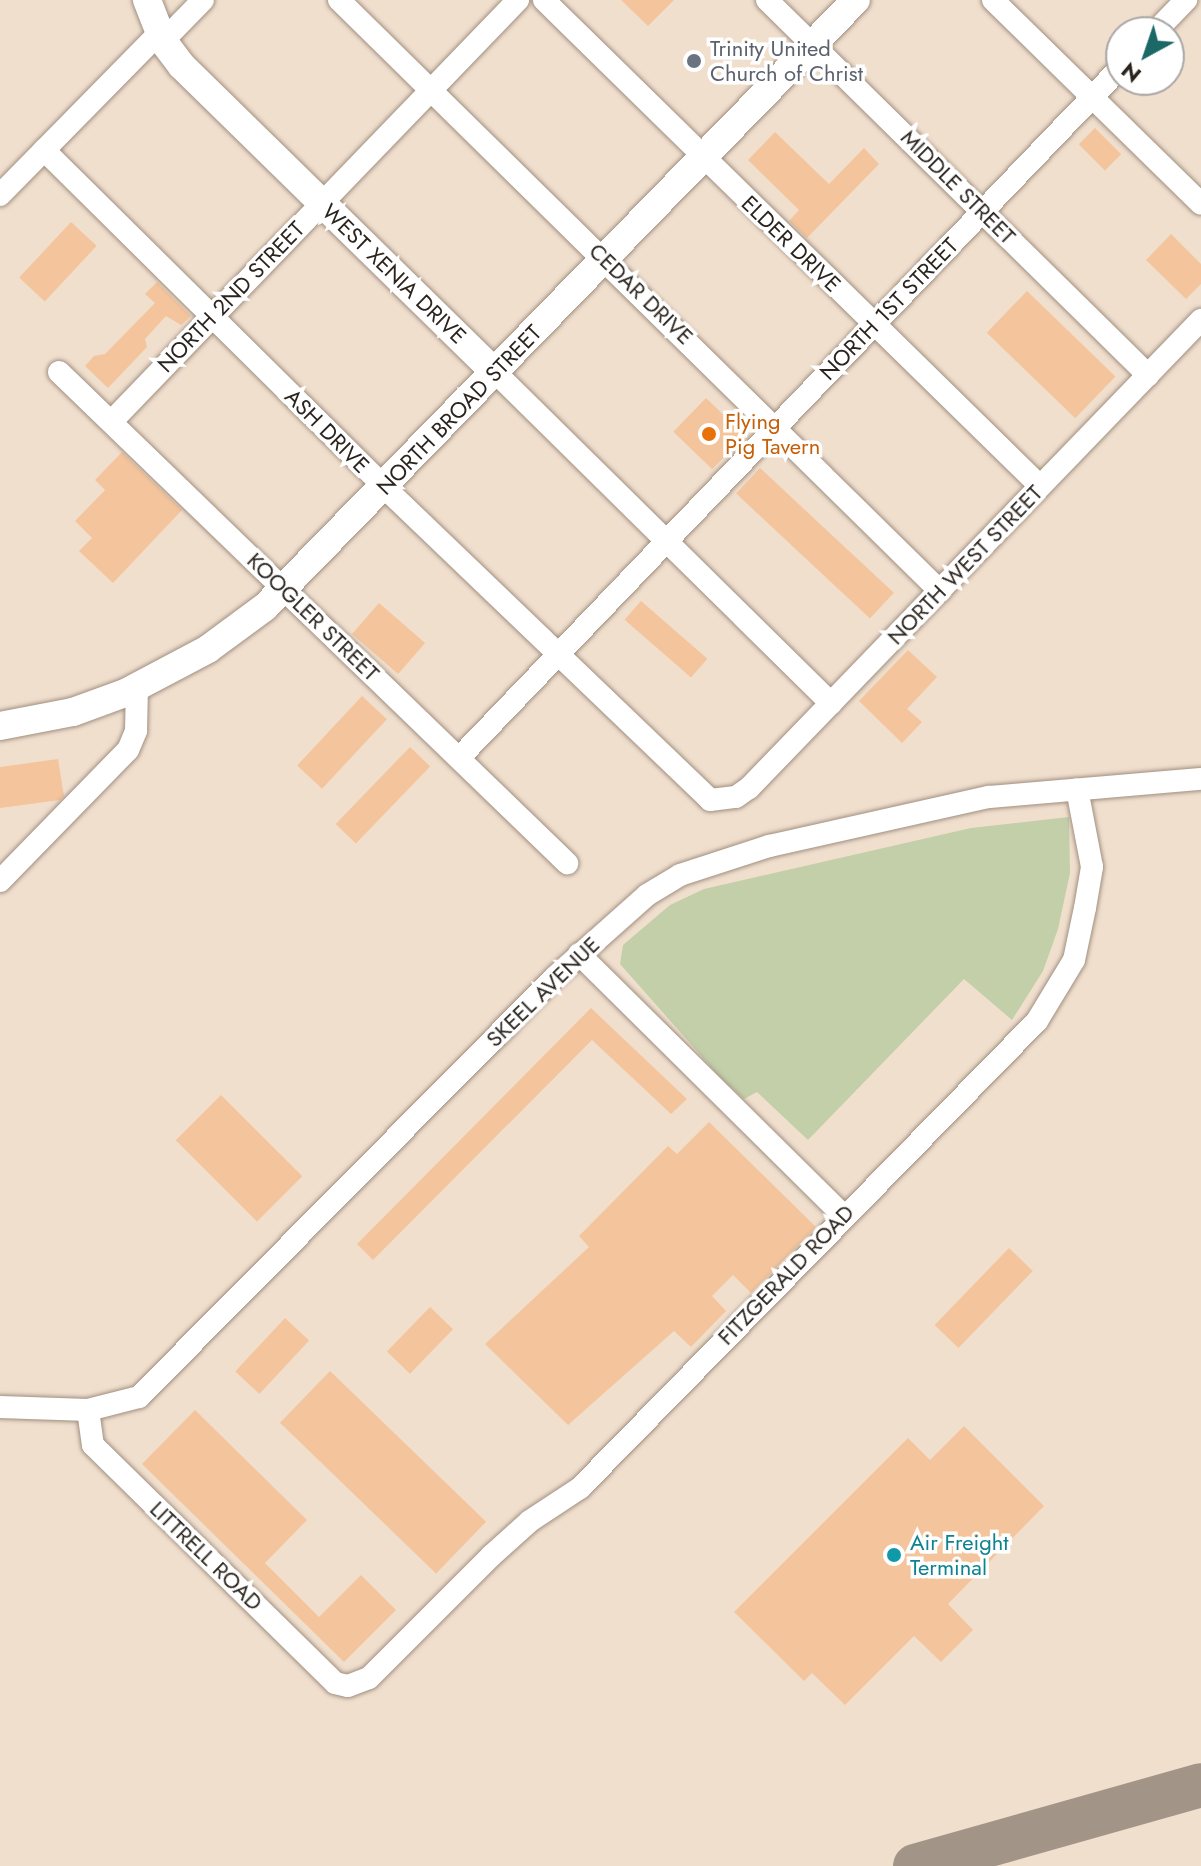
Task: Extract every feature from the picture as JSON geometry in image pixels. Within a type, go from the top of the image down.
[{"type":"main road","name":"WEST XENIA DRIVE","points":[[147,0],[161,37],[182,66],[495,372]]},
{"type":"main road","name":"NORTH BROAD STREET","points":[[0,726],[73,712],[137,688],[208,649],[284,589],[856,0]]},
{"type":"street","points":[[0,195],[161,37],[203,0]]},
{"type":"street","name":"CEDAR DRIVE","points":[[339,0],[606,259],[940,591]]},
{"type":"street","name":"NORTH 2ND STREET","points":[[112,421],[518,0]]},
{"type":"street","name":"ELDER DRIVE","points":[[544,0],[1040,486]]},
{"type":"street","name":"MIDDLE STREET","points":[[767,0],[1148,375]]},
{"type":"street","points":[[993,0],[1201,204]]},
{"type":"street","points":[[1170,16],[1186,0]]},
{"type":"street","points":[[1196,0],[1201,5]]},
{"type":"street","name":"NORTH 1ST STREET","points":[[459,758],[1105,84]]},
{"type":"street","name":"ASH DRIVE","points":[[44,150],[384,487],[700,792],[722,801]]},
{"type":"street","name":"NORTH WEST STREET","points":[[722,801],[749,788],[1201,320]]},
{"type":"street","name":"KOOGLER STREET","points":[[59,372],[567,863]]},
{"type":"street","name":"WEST XENIA DRIVE","points":[[495,372],[831,703]]},
{"type":"street","points":[[0,881],[128,750],[136,731],[137,688]]},
{"type":"street","name":"SKEEL AVENUE","points":[[0,1407],[88,1410],[139,1397],[579,954],[647,895],[718,859],[989,797],[1201,779]]},
{"type":"street","name":"FITZGERALD ROAD","points":[[348,1686],[369,1678],[491,1556],[530,1521],[580,1488],[1037,1021],[1057,994],[1074,960],[1092,867],[1077,789]]},
{"type":"street","points":[[579,954],[844,1216]]},
{"type":"street","name":"LITTRELL ROAD","points":[[88,1410],[93,1445],[335,1683],[348,1686]]},
{"type":"green space","points":[[1069,817],[1070,873],[1058,929],[1043,971],[1012,1020],[964,979],[808,1140],[757,1092],[744,1099],[719,1076],[620,964],[623,945],[670,905],[704,889],[971,828]]},
{"type":"building","points":[[621,0],[674,0],[648,26]]},
{"type":"building","points":[[1095,128],[1121,154],[1105,170],[1079,144]]},
{"type":"building","points":[[775,132],[829,184],[864,148],[879,164],[807,238],[789,221],[799,210],[748,160]]},
{"type":"building","points":[[71,222],[97,246],[45,301],[19,278]]},
{"type":"building","points":[[1171,234],[1201,264],[1201,284],[1186,299],[1146,260]]},
{"type":"building","points":[[157,282],[191,316],[181,325],[166,316],[145,339],[147,347],[108,388],[85,366],[94,356],[105,354],[155,303],[145,294]]},
{"type":"building","points":[[1027,291],[1115,376],[1075,418],[987,333]]},
{"type":"building","name":"Flying Pig Tavern","points":[[706,398],[745,436],[712,469],[673,432]]},
{"type":"building","points":[[122,452],[182,510],[113,583],[79,551],[92,538],[75,521],[105,490],[95,480]]},
{"type":"building","points":[[760,468],[894,593],[870,618],[736,494]]},
{"type":"building","points":[[641,601],[707,659],[691,678],[625,620]]},
{"type":"building","points":[[379,603],[425,643],[398,674],[352,634]]},
{"type":"building","points":[[908,650],[937,677],[907,709],[922,722],[902,743],[859,701]]},
{"type":"building","points":[[362,696],[387,719],[322,789],[297,765]]},
{"type":"building","points":[[410,747],[430,766],[356,843],[336,824]]},
{"type":"building","points":[[58,759],[64,796],[60,800],[0,808],[0,767]]},
{"type":"building","points":[[591,1008],[687,1099],[671,1114],[592,1040],[373,1260],[357,1244]]},
{"type":"building","points":[[221,1095],[302,1176],[257,1222],[176,1140]]},
{"type":"building","points":[[709,1122],[816,1227],[751,1293],[733,1275],[712,1296],[726,1311],[691,1347],[674,1331],[568,1425],[485,1344],[589,1247],[579,1236],[668,1146],[677,1154]]},
{"type":"building","points":[[1009,1248],[1033,1271],[958,1348],[935,1325]]},
{"type":"building","points":[[430,1307],[453,1329],[410,1374],[387,1352]]},
{"type":"building","points":[[285,1318],[309,1341],[259,1394],[235,1371]]},
{"type":"building","points":[[330,1371],[486,1522],[436,1574],[280,1423]]},
{"type":"building","points":[[195,1410],[307,1520],[265,1563],[319,1617],[361,1575],[396,1610],[344,1662],[142,1464]]},
{"type":"building","name":"Air Freight Terminal","points":[[964,1426],[1044,1506],[948,1604],[973,1630],[941,1662],[914,1636],[845,1705],[812,1673],[804,1681],[734,1612],[908,1438],[930,1460]]},
{"type":"taxiway","points":[[915,1866],[1201,1785]]},
{"type":"place","name":"Trinity United Church of Christ","points":[[694,61]]},
{"type":"place","name":"Flying Pig Tavern","points":[[709,434]]},
{"type":"place","name":"Air Freight Terminal","points":[[894,1555]]}]
